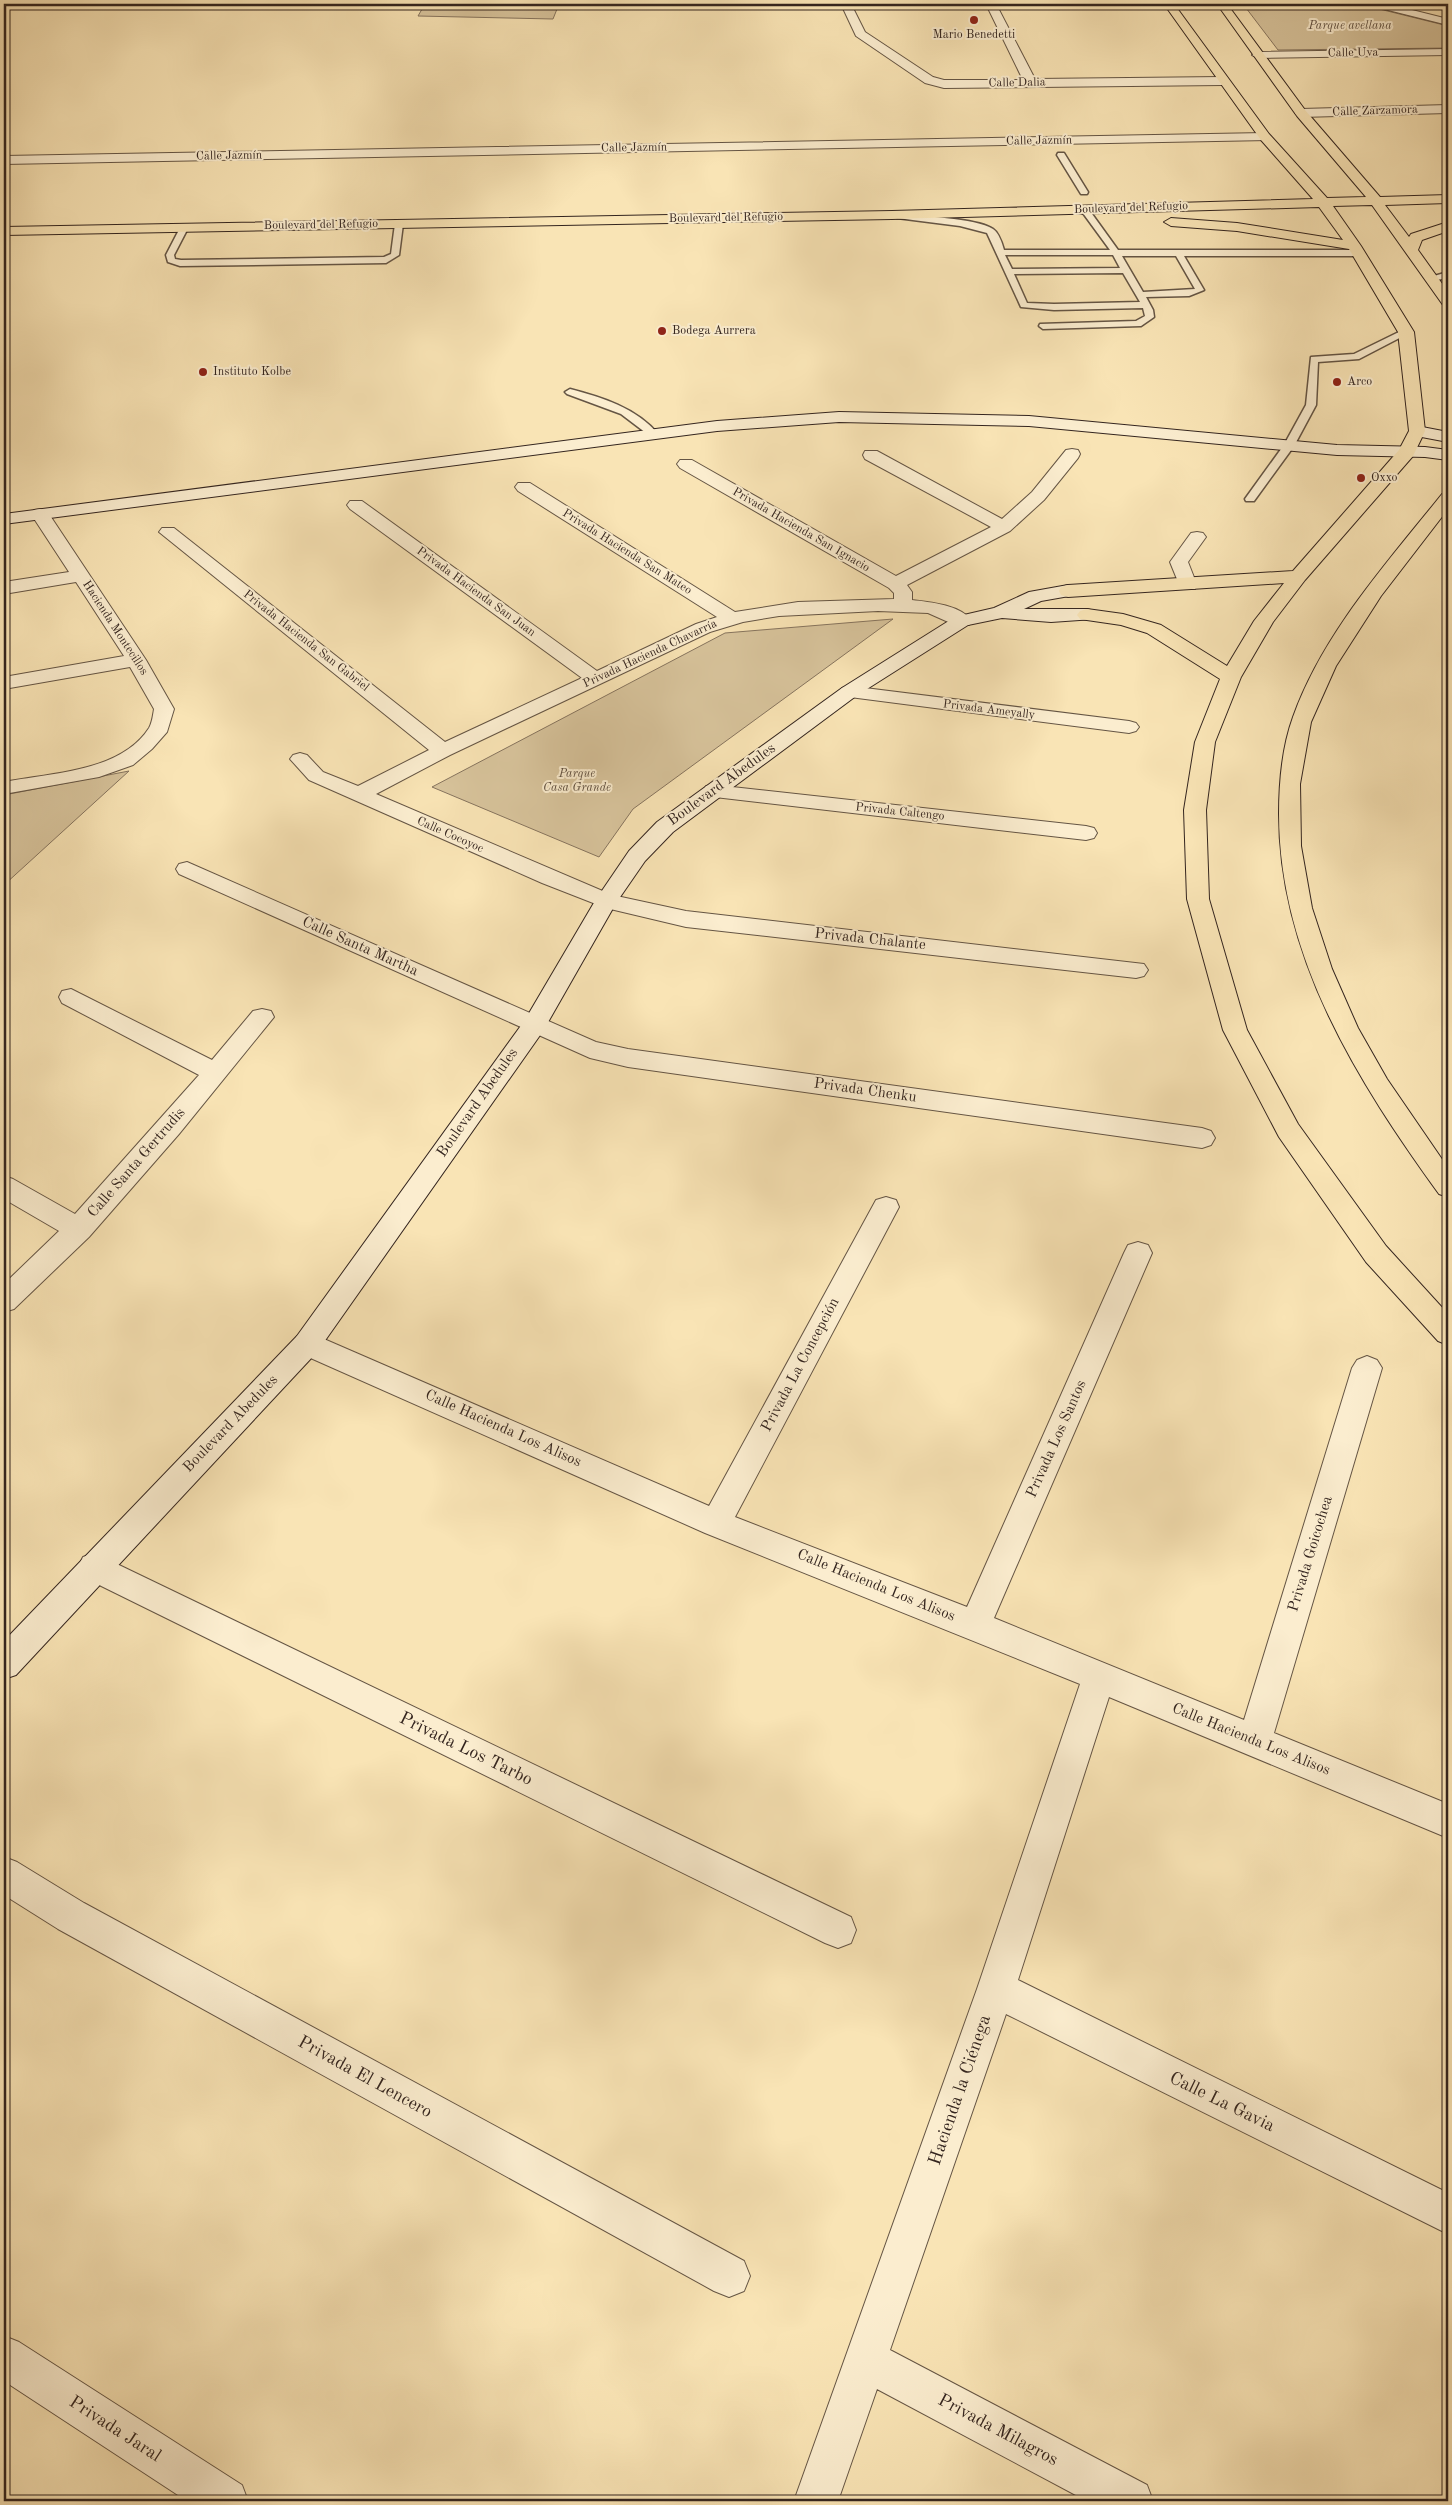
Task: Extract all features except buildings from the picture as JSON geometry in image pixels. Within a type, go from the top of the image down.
[{"type":"main road","points":[[1169,4],[1222,81],[1265,137],[1319,191],[1406,332],[1417,431],[1407,452],[1298,576],[1264,621],[1231,677],[1205,742],[1195,810],[1198,899],[1236,1030],[1288,1130],[1376,1254],[1448,1333]]},
{"type":"main road","points":[[1222,4],[1301,113],[1375,200],[1448,302]]},
{"type":"main road","points":[[1344,185],[1382,184]]},
{"type":"main road","name":"Boulevard del Refugio","points":[[1289,186],[1375,200],[1448,199]]},
{"type":"main road","name":"Boulevard del Refugio","points":[[4,231],[1040,211],[1086,212],[1319,191]]},
{"type":"main road","name":"Boulevard del Refugio","points":[[1064,192],[1088,192]]},
{"type":"main road","points":[[1086,212],[1237,227],[1356,250]]},
{"type":"main road","points":[[1411,250],[1416,237],[1448,226]]},
{"type":"main road","points":[[1448,498],[1356,618],[1325,665],[1299,730],[1289,783],[1289,852],[1307,933],[1348,1035],[1412,1140],[1448,1187]]},
{"type":"main road","points":[[1068,591],[1188,585],[1298,576]]},
{"type":"main road","points":[[1087,615],[1123,620],[1154,630],[1231,677]]},
{"type":"street","name":"Calle Dalia","points":[[846,4],[860,34],[929,80],[944,84],[1222,81]]},
{"type":"street","points":[[991,4],[1031,83]]},
{"type":"street","points":[[1376,4],[1448,22]]},
{"type":"street","name":"Calle Uva","points":[[1258,55],[1448,52]]},
{"type":"street","name":"Calle Zarzamora","points":[[1301,113],[1448,110]]},
{"type":"street","name":"Calle Jazmín","points":[[4,160],[1265,137]]},
{"type":"street","points":[[4,519],[717,426],[839,417],[1029,421],[1289,446],[1448,455]]},
{"type":"street","points":[[1417,431],[1448,437]]},
{"type":"street","points":[[903,604],[902,592],[896,584],[1004,527],[1038,496],[1072,454]]},
{"type":"street","points":[[871,455],[1004,527]]},
{"type":"street","name":"Privada Hacienda San Ignacio","points":[[686,464],[896,584]]},
{"type":"street","name":"Privada Hacienda San Mateo","points":[[524,487],[730,617]]},
{"type":"street","name":"Privada Hacienda San Juan","points":[[356,505],[596,679]]},
{"type":"street","name":"Hacienda Montecillos","points":[[4,788],[99,771],[126,761],[145,746],[160,728],[164,709],[136,660],[40,514]]},
{"type":"street","name":"Privada Hacienda San Gabriel","points":[[168,532],[443,751]]},
{"type":"street","points":[[1188,585],[1179,562],[1197,537]]},
{"type":"street","points":[[4,588],[80,576]]},
{"type":"street","name":"Boulevard Abedules","points":[[4,1664],[307,1344],[534,1025],[606,901],[637,856],[665,826],[849,692],[962,621],[1000,613],[1036,596],[1068,591]]},
{"type":"street","name":"Privada Hacienda Chavarría","points":[[358,795],[443,751],[730,617],[761,611],[810,607],[903,604],[938,610],[962,621]]},
{"type":"street","name":"Boulevard Abedules","points":[[1000,613],[1051,616],[1087,615]]},
{"type":"street","points":[[4,683],[136,660]]},
{"type":"street","name":"Privada Ameyally","points":[[849,692],[909,701],[1130,727]]},
{"type":"street","name":"Calle Cocoyoc","points":[[300,759],[316,776],[606,901]]},
{"type":"street","name":"Privada Caltengo","points":[[714,791],[1086,833]]},
{"type":"street","name":"Calle Santa Martha","points":[[187,869],[534,1025]]},
{"type":"street","name":"Privada Chalante","points":[[606,901],[686,919],[1136,970]]},
{"type":"street","points":[[71,997],[215,1072]]},
{"type":"street","name":"Calle Santa Gertrudis","points":[[4,1301],[79,1230],[133,1170],[262,1017]]},
{"type":"street","name":"Privada Chenku","points":[[534,1025],[590,1049],[628,1058],[1202,1138]]},
{"type":"street","points":[[4,1186],[79,1230]]},
{"type":"street","name":"Privada La Concepción","points":[[716,1523],[886,1207]]},
{"type":"street","name":"Privada Los Santos","points":[[976,1625],[1138,1253]]},
{"type":"street","name":"Calle Hacienda Los Alisos","points":[[307,1344],[716,1523],[976,1625],[1448,1821]]},
{"type":"street","name":"Privada Goicochea","points":[[1255,1741],[1367,1368]]},
{"type":"street","name":"Privada Los Tarbo","points":[[94,1567],[838,1930]]},
{"type":"street","name":"Hacienda la Ciénega","points":[[816,2501],[996,1990],[1099,1677]]},
{"type":"street","name":"Privada El Lencero","points":[[4,1875],[71,1916],[729,2276]]},
{"type":"street","name":"Calle La Gavia","points":[[996,1990],[1448,2214]]},
{"type":"street","name":"Privada Jaral","points":[[4,2356],[226,2501]]},
{"type":"street","name":"Privada Milagros","points":[[866,2360],[1131,2501]]},
{"type":"lane","points":[[729,4],[729,6],[776,6],[776,4]]},
{"type":"lane","points":[[1061,155],[1088,192]]},
{"type":"lane","points":[[1043,326],[1138,324],[1150,317],[1146,305],[1116,253],[1086,212]]},
{"type":"lane","points":[[892,215],[963,225],[990,231],[996,239],[1008,272],[1024,305],[1054,307],[1146,305]]},
{"type":"lane","points":[[184,228],[170,255],[171,260],[180,263],[386,260],[395,256],[399,224]]},
{"type":"lane","points":[[1000,252],[1179,254],[1356,250]]},
{"type":"lane","points":[[1140,295],[1189,294],[1200,290],[1179,254]]},
{"type":"lane","points":[[1008,272],[1126,270]]},
{"type":"lane","points":[[1431,278],[1448,275]]},
{"type":"lane","points":[[1250,499],[1289,446],[1311,405],[1314,359],[1356,357],[1406,332]]},
{"type":"lane","points":[[570,392],[620,409],[639,419],[653,434]]},
{"type":"green space","points":[[425,4],[559,4],[553,19],[418,16]]},
{"type":"green space","name":"Parque avellana","points":[[1243,4],[1359,4],[1448,26],[1448,48],[1278,50]]},
{"type":"green space","name":"Parque Casa Grande","points":[[893,619],[633,809],[599,857],[432,787],[725,633]]},
{"type":"green space","points":[[129,771],[4,885],[4,795]]},
{"type":"place","name":"Mario Benedetti","points":[[974,20]]},
{"type":"place","name":"Bodega Aurrera","points":[[662,331]]},
{"type":"place","name":"Instituto Kolbe","points":[[203,372]]},
{"type":"place","name":"Arco","points":[[1337,382]]},
{"type":"place","name":"Oxxo","points":[[1361,478]]}]
